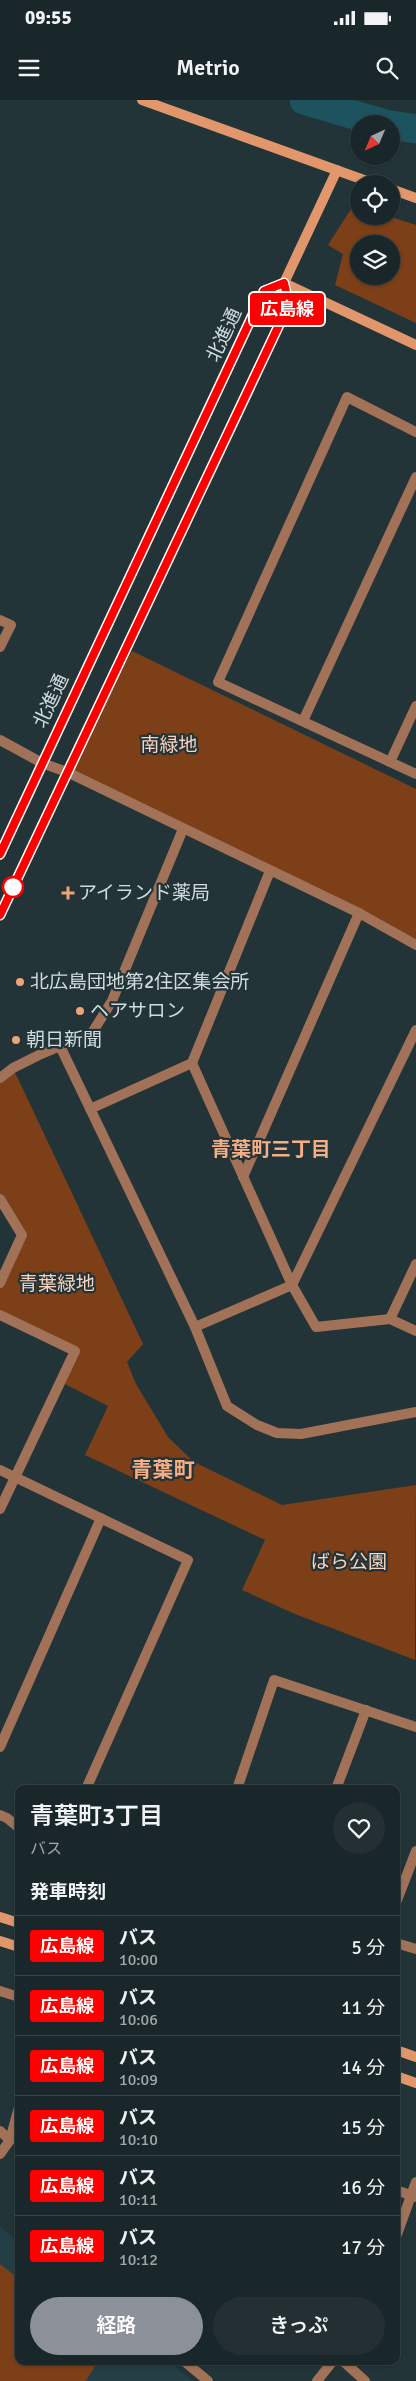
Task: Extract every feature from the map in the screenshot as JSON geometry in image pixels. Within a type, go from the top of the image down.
[{"type":"street","points":[[142,100],[351,175]]},
{"type":"street","points":[[0,914],[289,304],[284,283],[337,170]]},
{"type":"street","points":[[400,193],[416,198]]},
{"type":"street","points":[[284,283],[416,345]]},
{"type":"street","name":"北進通","points":[[0,854],[264,291],[284,283]]},
{"type":"street","points":[[416,432],[347,397],[218,682],[416,774]]},
{"type":"street","points":[[303,722],[416,477]]},
{"type":"street","points":[[0,620],[11,625],[0,648]]},
{"type":"street","points":[[390,762],[416,706]]},
{"type":"street","points":[[0,740],[42,763],[67,772],[270,871],[359,912],[416,945]]},
{"type":"street","points":[[0,1078],[13,1068],[92,1033],[112,1001],[183,829]]},
{"type":"street","points":[[90,1109],[192,1063],[270,871]]},
{"type":"street","points":[[243,1177],[359,912]]},
{"type":"street","points":[[195,1327],[292,1285],[416,1030]]},
{"type":"street","points":[[60,1046],[195,1327],[227,1406],[256,1425],[277,1433],[301,1434],[416,1412]]},
{"type":"street","points":[[192,1063],[292,1285],[316,1327],[390,1319],[416,1331]]},
{"type":"street","points":[[0,1199],[22,1235],[0,1283]]},
{"type":"street","points":[[390,1319],[416,1264]]},
{"type":"street","points":[[0,1315],[75,1351],[0,1509]]},
{"type":"street","points":[[0,1470],[188,1560],[88,1785]]},
{"type":"street","points":[[0,1747],[101,1518]]},
{"type":"street","points":[[238,1785],[274,1680],[416,1727]]},
{"type":"street","points":[[338,1785],[366,1710]]},
{"type":"street","points":[[0,1815],[15,1825]]},
{"type":"street","points":[[400,1893],[416,1851]]},
{"type":"street","points":[[0,1917],[15,1922]]},
{"type":"street","points":[[0,1941],[15,1946]]},
{"type":"street","points":[[400,1944],[416,1949]]},
{"type":"street","points":[[0,1991],[15,1995]]},
{"type":"street","points":[[400,2051],[416,2057]]},
{"type":"street","points":[[400,2077],[416,2083]]},
{"type":"street","points":[[0,2154],[10,2140],[15,2122]]},
{"type":"street","points":[[0,2131],[10,2140]]},
{"type":"street","points":[[400,2228],[414,2196],[416,2182]]},
{"type":"street","points":[[400,2191],[414,2196]]},
{"type":"street","points":[[189,2365],[208,2381]]},
{"type":"street","points":[[317,2381],[330,2365]]},
{"type":"street","points":[[347,2365],[365,2381]]},
{"type":"shaded area","points":[[0,2227],[15,2239],[15,2365],[173,2365],[192,2381],[0,2381]]},
{"type":"green space","points":[[350,211],[350,225],[400,225],[400,220],[416,225],[416,323],[335,285],[343,254],[328,245]]},
{"type":"green space","name":"南緑地","points":[[132,651],[416,789],[416,942],[67,772]]},
{"type":"green space","name":"青葉緑地","points":[[13,1068],[143,1344],[127,1362],[136,1384],[168,1437],[194,1462],[282,1505],[416,1485],[415,1660],[295,1614],[242,1590],[265,1540],[85,1455],[108,1406],[59,1381],[75,1351],[0,1315],[0,1283],[22,1235],[0,1199],[0,1078]]},
{"type":"green space","points":[[0,2264],[15,2276],[15,2365],[96,2365],[86,2381],[0,2381]]},
{"type":"waterway","points":[[304,100],[355,115]]},
{"type":"waterway","points":[[400,126],[416,129]]},
{"type":"bus line","name":"広島線","points":[[0,854],[264,291],[284,283],[289,304],[0,915]]},
{"type":"place","name":"アイランド薬局","points":[[68,893]]},
{"type":"place","name":"北広島団地第2住区集会所","points":[[20,982]]},
{"type":"place","name":"ヘアサロン","points":[[80,1011]]},
{"type":"place","name":"朝日新聞","points":[[16,1040]]},
{"type":"district","name":"青葉町三丁目","points":[[271,1149]]},
{"type":"district","name":"青葉町","points":[[163,1470]]},
{"type":"park label","name":"ばら公園","points":[[349,1562]]}]
